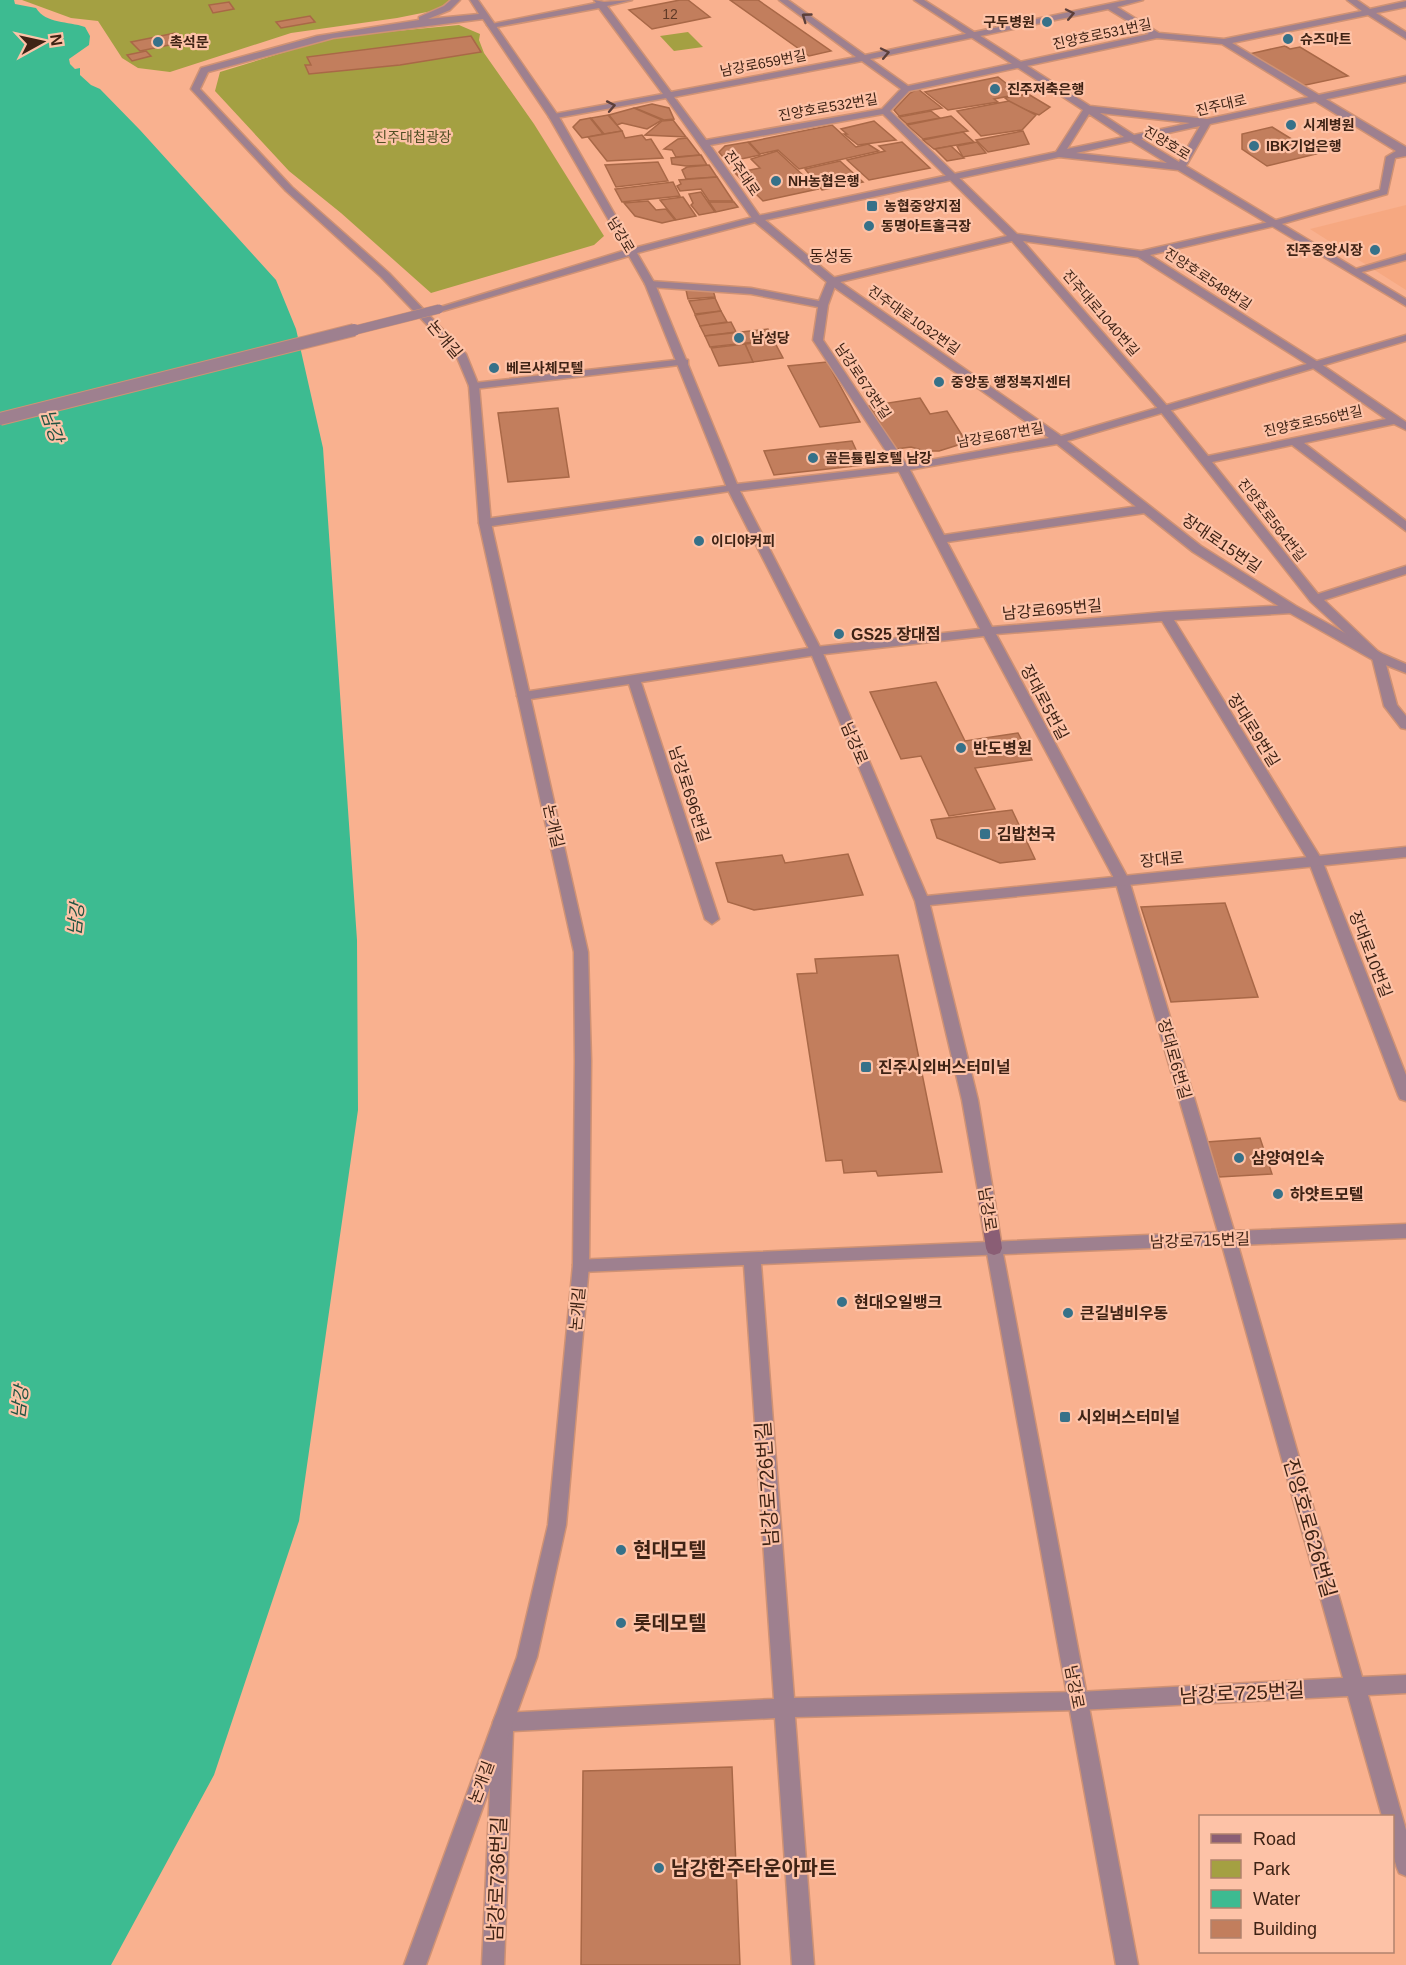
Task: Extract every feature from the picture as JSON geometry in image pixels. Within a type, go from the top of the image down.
[{"type":"main road","name":"남강로","points":[[987,1203],[994,1248]]},
{"type":"street","points":[[363,31],[420,20],[447,8],[456,0]]},
{"type":"street","name":"남강로","points":[[474,0],[554,117],[650,284],[684,362],[733,488],[816,651],[922,901],[970,1100],[987,1203]]},
{"type":"street","name":"논개길","points":[[415,1965],[527,1657],[557,1525],[581,1265],[583,1061],[581,952],[485,523],[474,386],[461,354],[385,275],[289,189],[195,88],[204,70],[224,67],[302,42],[363,31],[487,21],[628,0]]},
{"type":"street","points":[[783,0],[906,89],[1018,66]]},
{"type":"street","name":"진양호로","points":[[918,0],[1134,139],[1406,303]]},
{"type":"street","points":[[1099,0],[1157,35]]},
{"type":"street","name":"남강로659번길","points":[[554,117],[863,58],[1139,0]]},
{"type":"street","points":[[1351,0],[1406,36]]},
{"type":"street","points":[[600,3],[704,143]]},
{"type":"street","name":"진양호로531번길","points":[[1018,66],[1157,35],[1224,42],[1406,4]]},
{"type":"street","points":[[1224,42],[1405,152]]},
{"type":"street","name":"진주대로","points":[[0,419],[439,309],[631,252],[757,219],[1406,79]]},
{"type":"street","name":"진양호로532번길","points":[[704,143],[885,111],[906,89]]},
{"type":"street","points":[[1088,109],[1207,122],[1181,167],[1059,154],[1088,109]]},
{"type":"street","name":"진주대로1040번길","points":[[885,111],[1014,237],[1164,409]]},
{"type":"street","name":"진주대로","points":[[704,143],[757,219]]},
{"type":"street","name":"진양호로548번길","points":[[1141,254],[1275,223],[1384,192],[1391,157],[1405,152]]},
{"type":"street","name":"진주대로1032번길","points":[[757,219],[832,281],[1059,440]]},
{"type":"street","points":[[832,281],[1014,237],[1141,254]]},
{"type":"street","name":"진양호로548번길","points":[[1141,254],[1314,364]]},
{"type":"street","points":[[1354,271],[1406,257]]},
{"type":"street","name":"남강로673번길","points":[[832,281],[823,305],[818,340],[903,468]]},
{"type":"street","points":[[650,284],[751,291],[823,305]]},
{"type":"street","points":[[1059,440],[1406,338]]},
{"type":"street","points":[[474,386],[684,362]]},
{"type":"street","name":"진양호로556번길","points":[[1314,364],[1395,420]]},
{"type":"street","points":[[1164,409],[1206,460]]},
{"type":"street","points":[[1395,420],[1406,427]]},
{"type":"street","name":"진양호로556번길","points":[[1206,460],[1395,420]]},
{"type":"street","name":"남강로687번길","points":[[733,488],[903,468],[1059,440]]},
{"type":"street","name":"장대로15번길","points":[[1059,440],[1197,549],[1292,609],[1378,657],[1406,669]]},
{"type":"street","points":[[1293,440],[1406,527]]},
{"type":"street","name":"진양호로564번길","points":[[1206,460],[1315,599],[1378,657]]},
{"type":"street","name":"장대로5번길","points":[[903,468],[988,632],[1122,880]]},
{"type":"street","points":[[485,523],[733,488]]},
{"type":"street","points":[[940,540],[1145,508]]},
{"type":"street","points":[[1315,599],[1406,570]]},
{"type":"street","name":"남강로695번길","points":[[816,651],[1165,616],[1292,609]]},
{"type":"street","name":"장대로9번길","points":[[1165,616],[1315,860]]},
{"type":"street","points":[[524,696],[816,651]]},
{"type":"street","points":[[1378,657],[1391,705],[1406,725]]},
{"type":"street","name":"남강로696번길","points":[[633,680],[711,919]]},
{"type":"street","points":[[1396,713],[1406,700]]},
{"type":"street","name":"장대로","points":[[922,901],[1406,852]]},
{"type":"street","name":"장대로10번길","points":[[1315,860],[1406,1095]]},
{"type":"street","name":"장대로6번길","points":[[1122,880],[1228,1238]]},
{"type":"street","name":"남강로715번길","points":[[581,1265],[1406,1231]]},
{"type":"street","name":"진양호로626번길","points":[[1228,1238],[1391,1815]]},
{"type":"street","name":"남강로","points":[[994,1248],[1127,1965]]},
{"type":"street","name":"남강로726번길","points":[[752,1259],[802,1965]]},
{"type":"street","name":"남강로725번길","points":[[1078,1701],[1406,1684]]},
{"type":"street","points":[[502,1722],[782,1708],[1078,1701]]},
{"type":"street","name":"남강로736번길","points":[[493,1965],[502,1722]]},
{"type":"street","name":"진양호로626번길","points":[[1394,1824],[1406,1866]]},
{"type":"shaded area","name":"진주중앙시장","points":[[1406,205],[1406,290],[1310,229]]},
{"type":"green space","points":[[22,0],[450,0],[437,10],[291,33],[170,72],[138,68],[122,58],[98,21],[71,18]]},
{"type":"green space","name":"진주대첩광장","points":[[459,25],[480,34],[479,40],[484,53],[534,124],[604,236],[594,245],[431,293],[341,213],[289,171],[215,91],[220,72],[334,37]]},
{"type":"green space","points":[[688,32],[703,47],[674,51],[660,36]]},
{"type":"water","name":"남강","points":[[0,0],[14,0],[15,4],[36,8],[45,17],[85,27],[90,36],[89,45],[69,59],[70,64],[75,69],[80,68],[80,75],[91,85],[100,89],[140,130],[276,280],[296,329],[323,448],[357,940],[358,1110],[299,1521],[214,1775],[111,1965],[0,1965]]},
{"type":"building","points":[[688,0],[710,17],[652,29],[629,10]]},
{"type":"building","points":[[730,0],[758,0],[831,51],[809,56]]},
{"type":"building","points":[[229,2],[234,9],[213,13],[209,5]]},
{"type":"building","points":[[310,16],[315,22],[281,28],[276,22]]},
{"type":"building","name":"촉석문","points":[[175,33],[184,42],[140,51],[131,42]]},
{"type":"building","points":[[471,36],[481,52],[400,65],[309,74],[305,65],[311,65],[307,57]]},
{"type":"building","points":[[1285,46],[1290,49],[1300,47],[1348,76],[1301,86],[1249,54]]},
{"type":"building","points":[[146,51],[151,56],[132,61],[127,55]]},
{"type":"building","points":[[998,77],[1020,94],[994,99],[998,102],[948,110],[925,92]]},
{"type":"building","points":[[918,89],[942,108],[899,116],[894,110],[910,93]]},
{"type":"building","points":[[1028,94],[1050,107],[1039,115],[1015,106],[1005,98]]},
{"type":"building","points":[[1009,101],[1036,115],[1022,130],[981,136],[957,111]]},
{"type":"building","points":[[652,104],[669,108],[674,119],[664,120],[635,108]]},
{"type":"building","points":[[634,108],[662,120],[647,129],[622,123],[617,125],[609,115]]},
{"type":"building","points":[[931,111],[940,118],[907,124],[899,117]]},
{"type":"building","points":[[608,115],[622,131],[604,134],[591,118]]},
{"type":"building","points":[[951,116],[968,131],[923,139],[907,125]]},
{"type":"building","points":[[590,118],[603,134],[582,138],[573,127],[580,120]]},
{"type":"building","points":[[673,120],[686,137],[645,135],[662,121]]},
{"type":"building","points":[[874,121],[896,140],[858,145],[841,129]]},
{"type":"building","points":[[832,125],[856,147],[868,144],[879,151],[799,169],[778,150],[760,154],[749,142]]},
{"type":"building","points":[[1272,127],[1316,154],[1267,166],[1242,149],[1242,134]]},
{"type":"building","points":[[622,131],[625,138],[642,135],[646,140],[651,139],[663,158],[607,161],[588,137]]},
{"type":"building","points":[[1023,131],[1029,144],[988,152],[976,140]]},
{"type":"building","points":[[963,132],[974,142],[934,149],[923,140]]},
{"type":"building","points":[[687,138],[700,155],[676,157],[672,150],[664,149],[678,139]]},
{"type":"building","points":[[748,142],[760,155],[727,162],[719,152],[725,146]]},
{"type":"building","points":[[902,142],[930,168],[869,180],[847,160],[885,151],[879,146]]},
{"type":"building","points":[[977,142],[986,153],[963,157],[957,146]]},
{"type":"building","points":[[951,146],[964,158],[947,161],[935,149]]},
{"type":"building","name":"NH농협은행","points":[[777,151],[818,189],[763,201],[735,173],[760,168],[751,159]]},
{"type":"building","points":[[701,155],[707,165],[672,164],[671,158]]},
{"type":"building","points":[[840,161],[863,182],[822,190],[805,169]]},
{"type":"building","points":[[658,162],[668,181],[616,187],[605,165]]},
{"type":"building","points":[[709,165],[717,177],[686,179],[682,170],[687,167]]},
{"type":"building","points":[[717,177],[733,201],[709,201],[701,189],[680,191],[677,186],[681,184],[679,180]]},
{"type":"building","points":[[673,182],[680,196],[622,202],[615,189]]},
{"type":"building","points":[[701,192],[715,212],[699,215],[691,205],[693,203],[689,194]]},
{"type":"building","points":[[683,197],[696,216],[676,220],[660,200]]},
{"type":"building","points":[[648,201],[656,210],[666,209],[675,220],[662,223],[635,216],[624,203]]},
{"type":"building","points":[[709,202],[734,202],[738,207],[716,212]]},
{"type":"building","points":[[686,290],[713,290],[715,297],[688,299]]},
{"type":"building","points":[[715,298],[721,311],[695,314],[689,301]]},
{"type":"building","points":[[721,311],[727,322],[700,326],[695,315]]},
{"type":"building","points":[[731,322],[736,332],[705,336],[700,326]]},
{"type":"building","name":"남성당","points":[[768,329],[773,340],[710,347],[705,336]]},
{"type":"building","points":[[774,341],[783,358],[753,362],[745,344]]},
{"type":"building","points":[[745,344],[753,362],[719,366],[711,348]]},
{"type":"building","points":[[827,362],[860,422],[820,427],[788,366]]},
{"type":"building","points":[[920,398],[930,414],[947,411],[964,440],[958,445],[939,451],[925,451],[911,447],[896,449],[869,406]]},
{"type":"building","points":[[558,408],[569,477],[508,482],[498,413]]},
{"type":"building","name":"골든튤립호텔 남강","points":[[852,441],[863,465],[774,475],[764,451]]},
{"type":"building","name":"반도병원","points":[[936,682],[965,741],[1018,733],[1032,760],[975,768],[995,809],[949,816],[921,756],[901,759],[870,692]]},
{"type":"building","points":[[1012,810],[1035,859],[1000,863],[937,838],[931,820]]},
{"type":"building","points":[[848,854],[863,895],[754,910],[728,902],[716,863],[782,855],[785,863]]},
{"type":"building","points":[[1225,903],[1258,997],[1171,1002],[1141,907]]},
{"type":"building","name":"진주시외버스터미널","points":[[898,955],[942,1172],[878,1176],[876,1171],[844,1173],[842,1160],[826,1161],[797,974],[817,973],[815,959]]},
{"type":"building","name":"삼양여인숙","points":[[1260,1138],[1272,1174],[1219,1177],[1207,1142]]},
{"type":"building","name":"남강한주타운아파트","points":[[732,1767],[740,1965],[581,1965],[583,1771]]},
{"type":"place","name":"구두병원","points":[[1047,22]]},
{"type":"place","name":"슈즈마트","points":[[1288,39]]},
{"type":"place","name":"촉석문","points":[[158,42]]},
{"type":"place","name":"진주저축은행","points":[[995,89]]},
{"type":"place","name":"시계병원","points":[[1291,125]]},
{"type":"place","name":"IBK기업은행","points":[[1254,146]]},
{"type":"place","name":"NH농협은행","points":[[776,181]]},
{"type":"place","name":"농협중앙지점","points":[[872,206]]},
{"type":"place","name":"동명아트홀극장","points":[[869,226]]},
{"type":"place","name":"진주중앙시장","points":[[1375,250]]},
{"type":"place","name":"남성당","points":[[739,338]]},
{"type":"place","name":"베르사체모텔","points":[[494,368]]},
{"type":"place","name":"중앙동 행정복지센터","points":[[939,382]]},
{"type":"place","name":"골든튤립호텔 남강","points":[[813,458]]},
{"type":"place","name":"이디야커피","points":[[699,541]]},
{"type":"place","name":"GS25 장대점","points":[[839,634]]},
{"type":"place","name":"반도병원","points":[[961,748]]},
{"type":"place","name":"김밥천국","points":[[985,834]]},
{"type":"place","name":"진주시외버스터미널","points":[[866,1067]]},
{"type":"place","name":"삼양여인숙","points":[[1239,1158]]},
{"type":"place","name":"하얏트모텔","points":[[1278,1194]]},
{"type":"place","name":"현대오일뱅크","points":[[842,1302]]},
{"type":"place","name":"큰길냄비우동","points":[[1068,1313]]},
{"type":"place","name":"시외버스터미널","points":[[1065,1417]]},
{"type":"place","name":"현대모텔","points":[[621,1550]]},
{"type":"place","name":"롯데모텔","points":[[621,1623]]},
{"type":"place","name":"남강한주타운아파트","points":[[659,1868]]},
{"type":"district","name":"동성동","points":[[831,256]]}]
